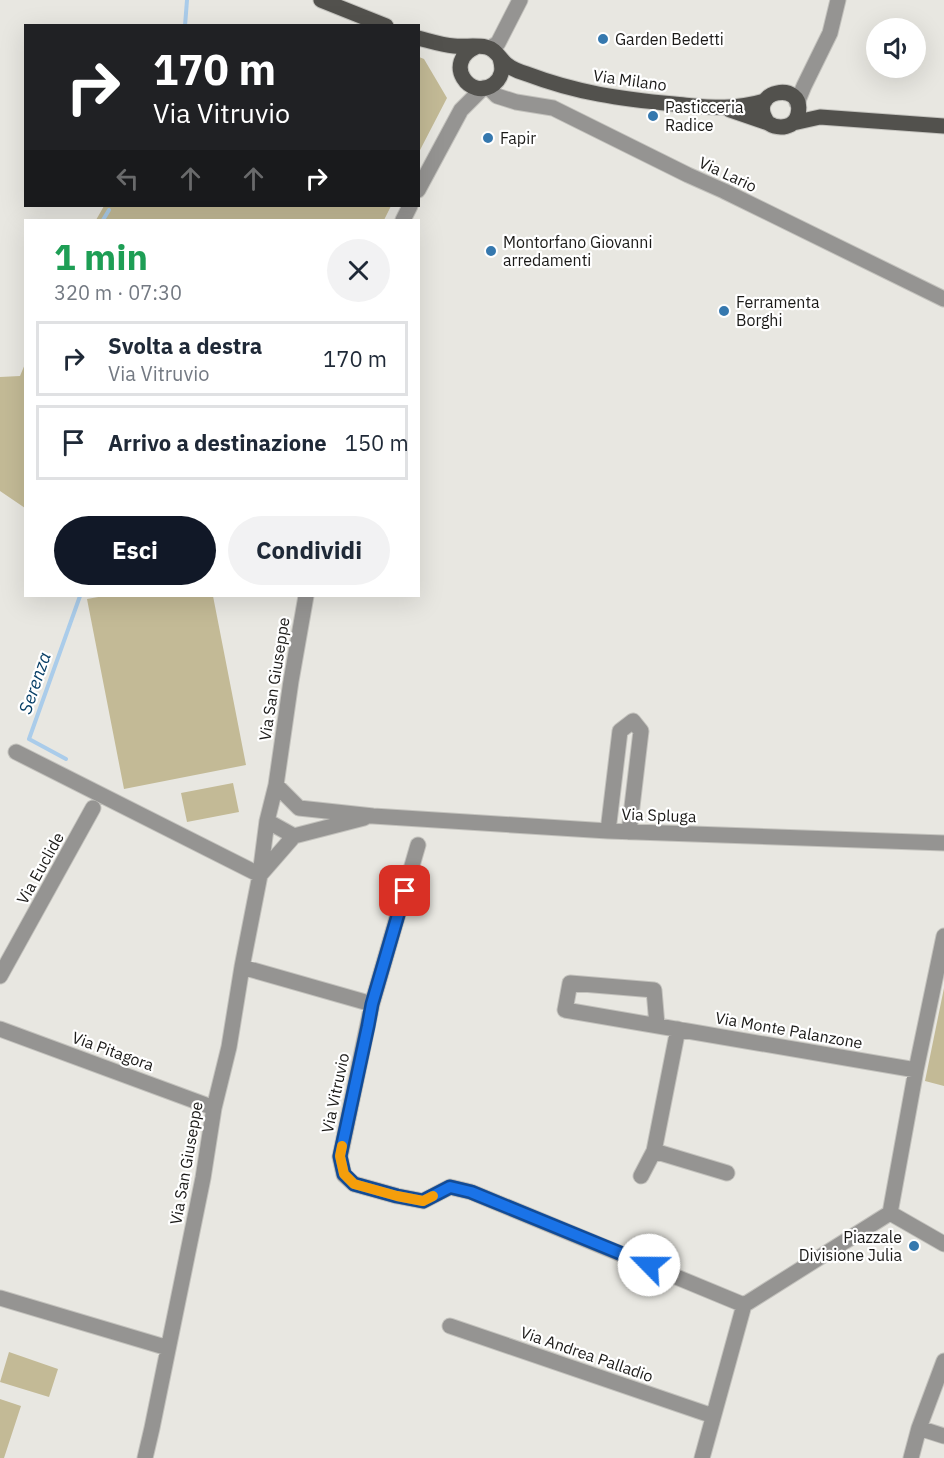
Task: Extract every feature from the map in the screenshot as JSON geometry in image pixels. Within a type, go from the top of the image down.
[{"type":"main road","points":[[321,0],[381,24]]},
{"type":"main road","name":"Via Milano","points":[[420,39],[440,44],[492,50],[508,66],[532,76],[566,88],[618,99],[725,108],[765,101]]},
{"type":"main road","name":"Via Milano","points":[[420,39],[442,51],[462,71]]},
{"type":"main road","points":[[492,50],[502,67],[501,74],[491,86],[479,88],[470,86],[462,71],[465,53],[492,50]]},
{"type":"main road","name":"Via Milano","points":[[491,86],[532,76]]},
{"type":"main road","points":[[820,117],[780,91],[765,101],[763,113],[768,123],[773,126],[783,127],[820,117],[944,126]]},
{"type":"main road","points":[[793,123],[799,111],[794,100]]},
{"type":"main road","name":"Via Milano","points":[[725,108],[768,123]]},
{"type":"street","points":[[492,50],[519,0]]},
{"type":"street","points":[[794,100],[804,86],[830,33],[838,0]]},
{"type":"street","points":[[461,110],[462,71]]},
{"type":"street","points":[[420,186],[461,110],[491,86]]},
{"type":"street","name":"Via Lario","points":[[491,86],[497,96],[516,102],[553,108],[688,176],[724,191],[944,299]]},
{"type":"street","name":"Via San Giuseppe","points":[[145,1458],[203,1178],[214,1108],[229,1047],[260,875],[267,821],[276,785],[306,597]]},
{"type":"street","points":[[608,831],[620,731],[633,722],[641,731],[629,832]]},
{"type":"street","points":[[16,752],[260,875],[294,836],[267,821]]},
{"type":"street","name":"Via Spluga","points":[[276,785],[299,808],[373,816],[629,832],[944,843]]},
{"type":"street","name":"Via Euclide","points":[[0,976],[93,808]]},
{"type":"street","name":"Via Spluga","points":[[294,836],[373,816]]},
{"type":"street","name":"Via Vitruvio","points":[[418,845],[372,1004],[340,1156],[344,1174],[354,1184],[423,1201],[450,1187],[471,1192],[744,1305]]},
{"type":"street","points":[[890,1213],[916,1070],[944,936]]},
{"type":"street","points":[[242,967],[372,1004]]},
{"type":"street","name":"Via Monte Palanzone","points":[[657,1025],[654,990],[570,983],[565,1010],[916,1070]]},
{"type":"street","name":"Via Pitagora","points":[[0,1029],[214,1108]]},
{"type":"street","points":[[641,1176],[654,1151],[678,1029]]},
{"type":"street","points":[[654,1151],[727,1173]]},
{"type":"street","points":[[702,1458],[744,1305],[890,1213]]},
{"type":"street","points":[[890,1213],[944,1244]]},
{"type":"street","points":[[0,1298],[168,1348]]},
{"type":"street","name":"Via Andrea Palladio","points":[[450,1326],[713,1416]]},
{"type":"street","points":[[911,1458],[918,1428],[944,1361]]},
{"type":"street","points":[[918,1428],[944,1436]]},
{"type":"shaded area","points":[[420,57],[424,59],[447,98],[420,150]]},
{"type":"shaded area","points":[[103,207],[390,207],[384,219],[97,219]]},
{"type":"shaded area","points":[[24,366],[24,507],[0,491],[0,377],[20,376]]},
{"type":"shaded area","points":[[98,597],[213,597],[246,765],[124,789],[87,599]]},
{"type":"shaded area","points":[[233,783],[239,812],[187,822],[181,793]]},
{"type":"shaded area","points":[[944,988],[944,1086],[925,1081]]},
{"type":"shaded area","points":[[9,1352],[58,1369],[49,1397],[0,1382]]},
{"type":"shaded area","points":[[0,1399],[21,1406],[4,1458],[0,1458]]},
{"type":"waterway","name":"Serenza","points":[[185,24],[187,0]]},
{"type":"waterway","name":"Serenza","points":[[104,219],[109,210]]},
{"type":"waterway","name":"Serenza","points":[[66,759],[29,739],[80,597]]},
{"type":"slow traffic","points":[[342,1146],[340,1156],[344,1174],[354,1184],[423,1201],[433,1196]]},
{"type":"place","name":"Garden Bedetti","points":[[603,39]]},
{"type":"place","name":"Pasticceria Radice","points":[[653,116]]},
{"type":"place","name":"Fapir","points":[[488,138]]},
{"type":"place","name":"Montorfano Giovanni arredamenti","points":[[491,251]]},
{"type":"place","name":"Ferramenta Borghi","points":[[724,311]]},
{"type":"place","name":"Piazzale Divisione Julia","points":[[914,1246]]},
{"type":"route","points":[[405,891],[372,1004],[340,1156],[344,1174],[354,1184],[423,1201],[450,1187],[471,1192],[649,1265]]}]
